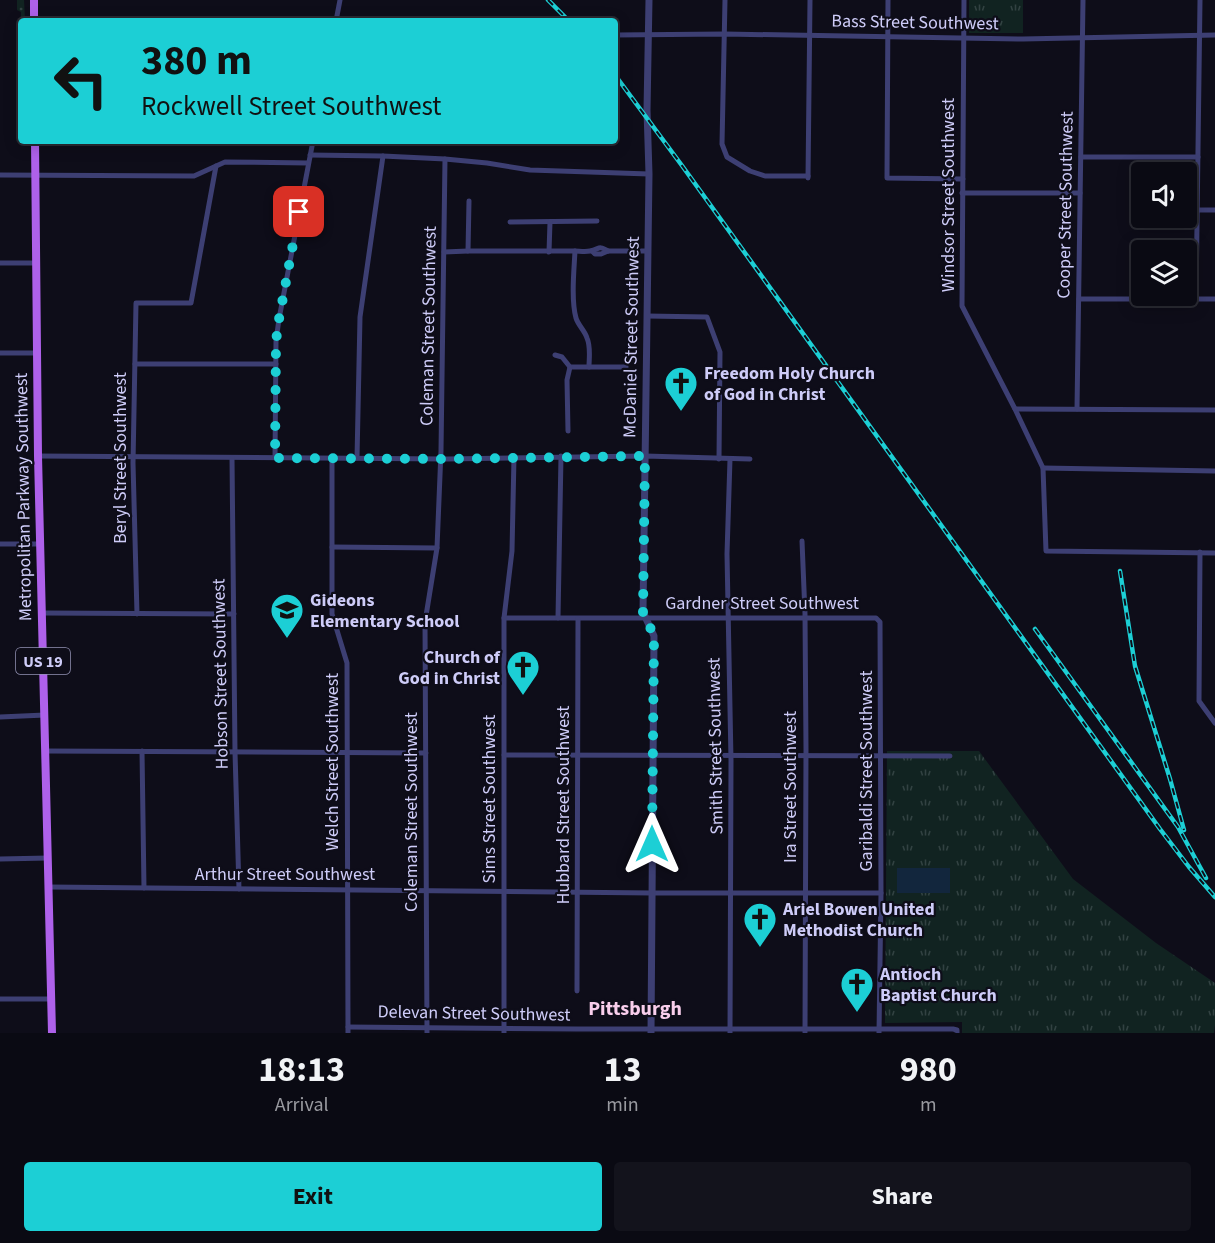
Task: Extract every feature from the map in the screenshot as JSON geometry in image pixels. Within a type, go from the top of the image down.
[{"type":"main road","points":[[34,0],[34,18]]},
{"type":"main road","name":"Metropolitan Parkway Southwest","points":[[35,144],[38,456],[52,1033]]},
{"type":"street","points":[[337,18],[340,0]]},
{"type":"street","name":"McDaniel Street Southwest","points":[[649,0],[643,612],[654,636],[651,1031]]},
{"type":"street","points":[[725,0],[722,144],[727,157],[750,171],[765,176],[808,177],[810,0]]},
{"type":"street","points":[[888,0],[887,178],[963,179]]},
{"type":"street","name":"Windsor Street Southwest","points":[[964,0],[962,306],[1043,468],[1046,551],[1200,552]]},
{"type":"street","name":"Cooper Street Southwest","points":[[1077,410],[1083,0]]},
{"type":"street","points":[[1200,0],[1197,210],[1215,210]]},
{"type":"street","name":"Bass Street Southwest","points":[[618,35],[725,34],[1082,39],[1215,35]]},
{"type":"street","points":[[275,458],[279,319],[312,144]]},
{"type":"street","points":[[310,155],[445,159],[530,170],[649,174]]},
{"type":"street","points":[[357,458],[360,317],[383,156]]},
{"type":"street","points":[[1081,157],[1198,157]]},
{"type":"street","name":"Coleman Street Southwest","points":[[427,1030],[425,622],[437,548],[441,459],[445,159]]},
{"type":"street","points":[[0,175],[194,176],[225,162],[308,163]]},
{"type":"street","name":"Beryl Street Southwest","points":[[137,614],[133,457],[136,303],[191,303],[216,166]]},
{"type":"street","points":[[962,194],[1080,193]]},
{"type":"street","points":[[468,250],[469,201]]},
{"type":"street","points":[[510,222],[597,221]]},
{"type":"street","points":[[549,252],[550,222]]},
{"type":"street","points":[[444,252],[468,250],[592,251],[595,255],[608,251],[648,251]]},
{"type":"street","points":[[574,251],[575,316],[587,338],[589,367]]},
{"type":"street","points":[[0,263],[36,263]]},
{"type":"street","points":[[1079,299],[1131,299]]},
{"type":"street","points":[[1197,299],[1215,299]]},
{"type":"street","points":[[647,316],[707,316],[720,352],[719,459]]},
{"type":"street","points":[[0,353],[37,353]]},
{"type":"street","points":[[555,355],[562,357],[570,367]]},
{"type":"street","points":[[135,364],[276,364]]},
{"type":"street","points":[[570,367],[626,367]]},
{"type":"street","points":[[568,431],[567,380],[570,367]]},
{"type":"street","points":[[1015,409],[1215,410]]},
{"type":"street","points":[[38,456],[441,459],[645,456],[750,459]]},
{"type":"street","points":[[558,618],[561,456]]},
{"type":"street","name":"Sims Street Southwest","points":[[504,1031],[504,618],[512,551],[514,457]]},
{"type":"street","name":"Hobson Street Southwest","points":[[232,458],[239,889]]},
{"type":"street","name":"Welch Street Southwest","points":[[332,458],[332,614],[347,663],[348,1030]]},
{"type":"street","name":"Smith Street Southwest","points":[[729,1031],[731,754],[727,554],[730,459]]},
{"type":"street","points":[[1043,468],[1215,471]]},
{"type":"street","name":"Ira Street Southwest","points":[[802,541],[806,755],[805,1031]]},
{"type":"street","points":[[0,544],[40,544]]},
{"type":"street","points":[[332,547],[437,548]]},
{"type":"street","points":[[1214,719],[1199,701],[1200,552],[1215,553]]},
{"type":"street","points":[[42,613],[234,614]]},
{"type":"street","name":"Gardner Street Southwest","points":[[504,618],[876,618]]},
{"type":"street","name":"Hubbard Street Southwest","points":[[578,618],[578,991]]},
{"type":"street","name":"Garibaldi Street Southwest","points":[[876,618],[880,622],[879,1032]]},
{"type":"street","points":[[0,717],[45,714]]},
{"type":"street","points":[[46,751],[426,753]]},
{"type":"street","points":[[142,751],[144,888]]},
{"type":"street","points":[[504,755],[950,756]]},
{"type":"street","points":[[0,859],[48,858]]},
{"type":"street","name":"Arthur Street Southwest","points":[[49,887],[881,893]]},
{"type":"street","points":[[0,999],[52,999]]},
{"type":"street","name":"Delevan Street Southwest","points":[[348,1030],[879,1032],[953,1029],[957,1030],[957,1033]]},
{"type":"green space","points":[[17,0],[24,0],[25,18],[21,18],[21,12],[17,10]]},
{"type":"green space","points":[[969,0],[1023,0],[1023,33],[969,33]]},
{"type":"green space","points":[[18,22],[18,82],[17,82]]},
{"type":"green space","points":[[887,751],[979,751],[1073,879],[1156,943],[1215,983],[1214,1033],[962,1033],[962,1022],[885,1023]]},
{"type":"water","points":[[897,868],[950,868],[950,893],[897,893]]},
{"type":"railway","points":[[548,0],[566,18]]},
{"type":"railway","points":[[618,79],[1160,829],[1215,897]]},
{"type":"railway","points":[[1120,571],[1135,666],[1184,830]]},
{"type":"railway","points":[[1035,629],[1178,827],[1206,878]]},
{"type":"place","name":"Freedom Holy Church of God in Christ","points":[[681,412]]},
{"type":"place","name":"Gideons Elementary School","points":[[287,639]]},
{"type":"place","name":"Church of God in Christ","points":[[523,696]]},
{"type":"place","name":"Ariel Bowen United Methodist Church","points":[[760,948]]},
{"type":"place","name":"Antioch Baptist Church","points":[[857,1013]]},
{"type":"district","name":"Pittsburgh","points":[[635,1008]]},
{"type":"route","points":[[299,212],[276,341],[275,458],[447,459],[645,456],[643,612],[654,636],[652,844]]}]
